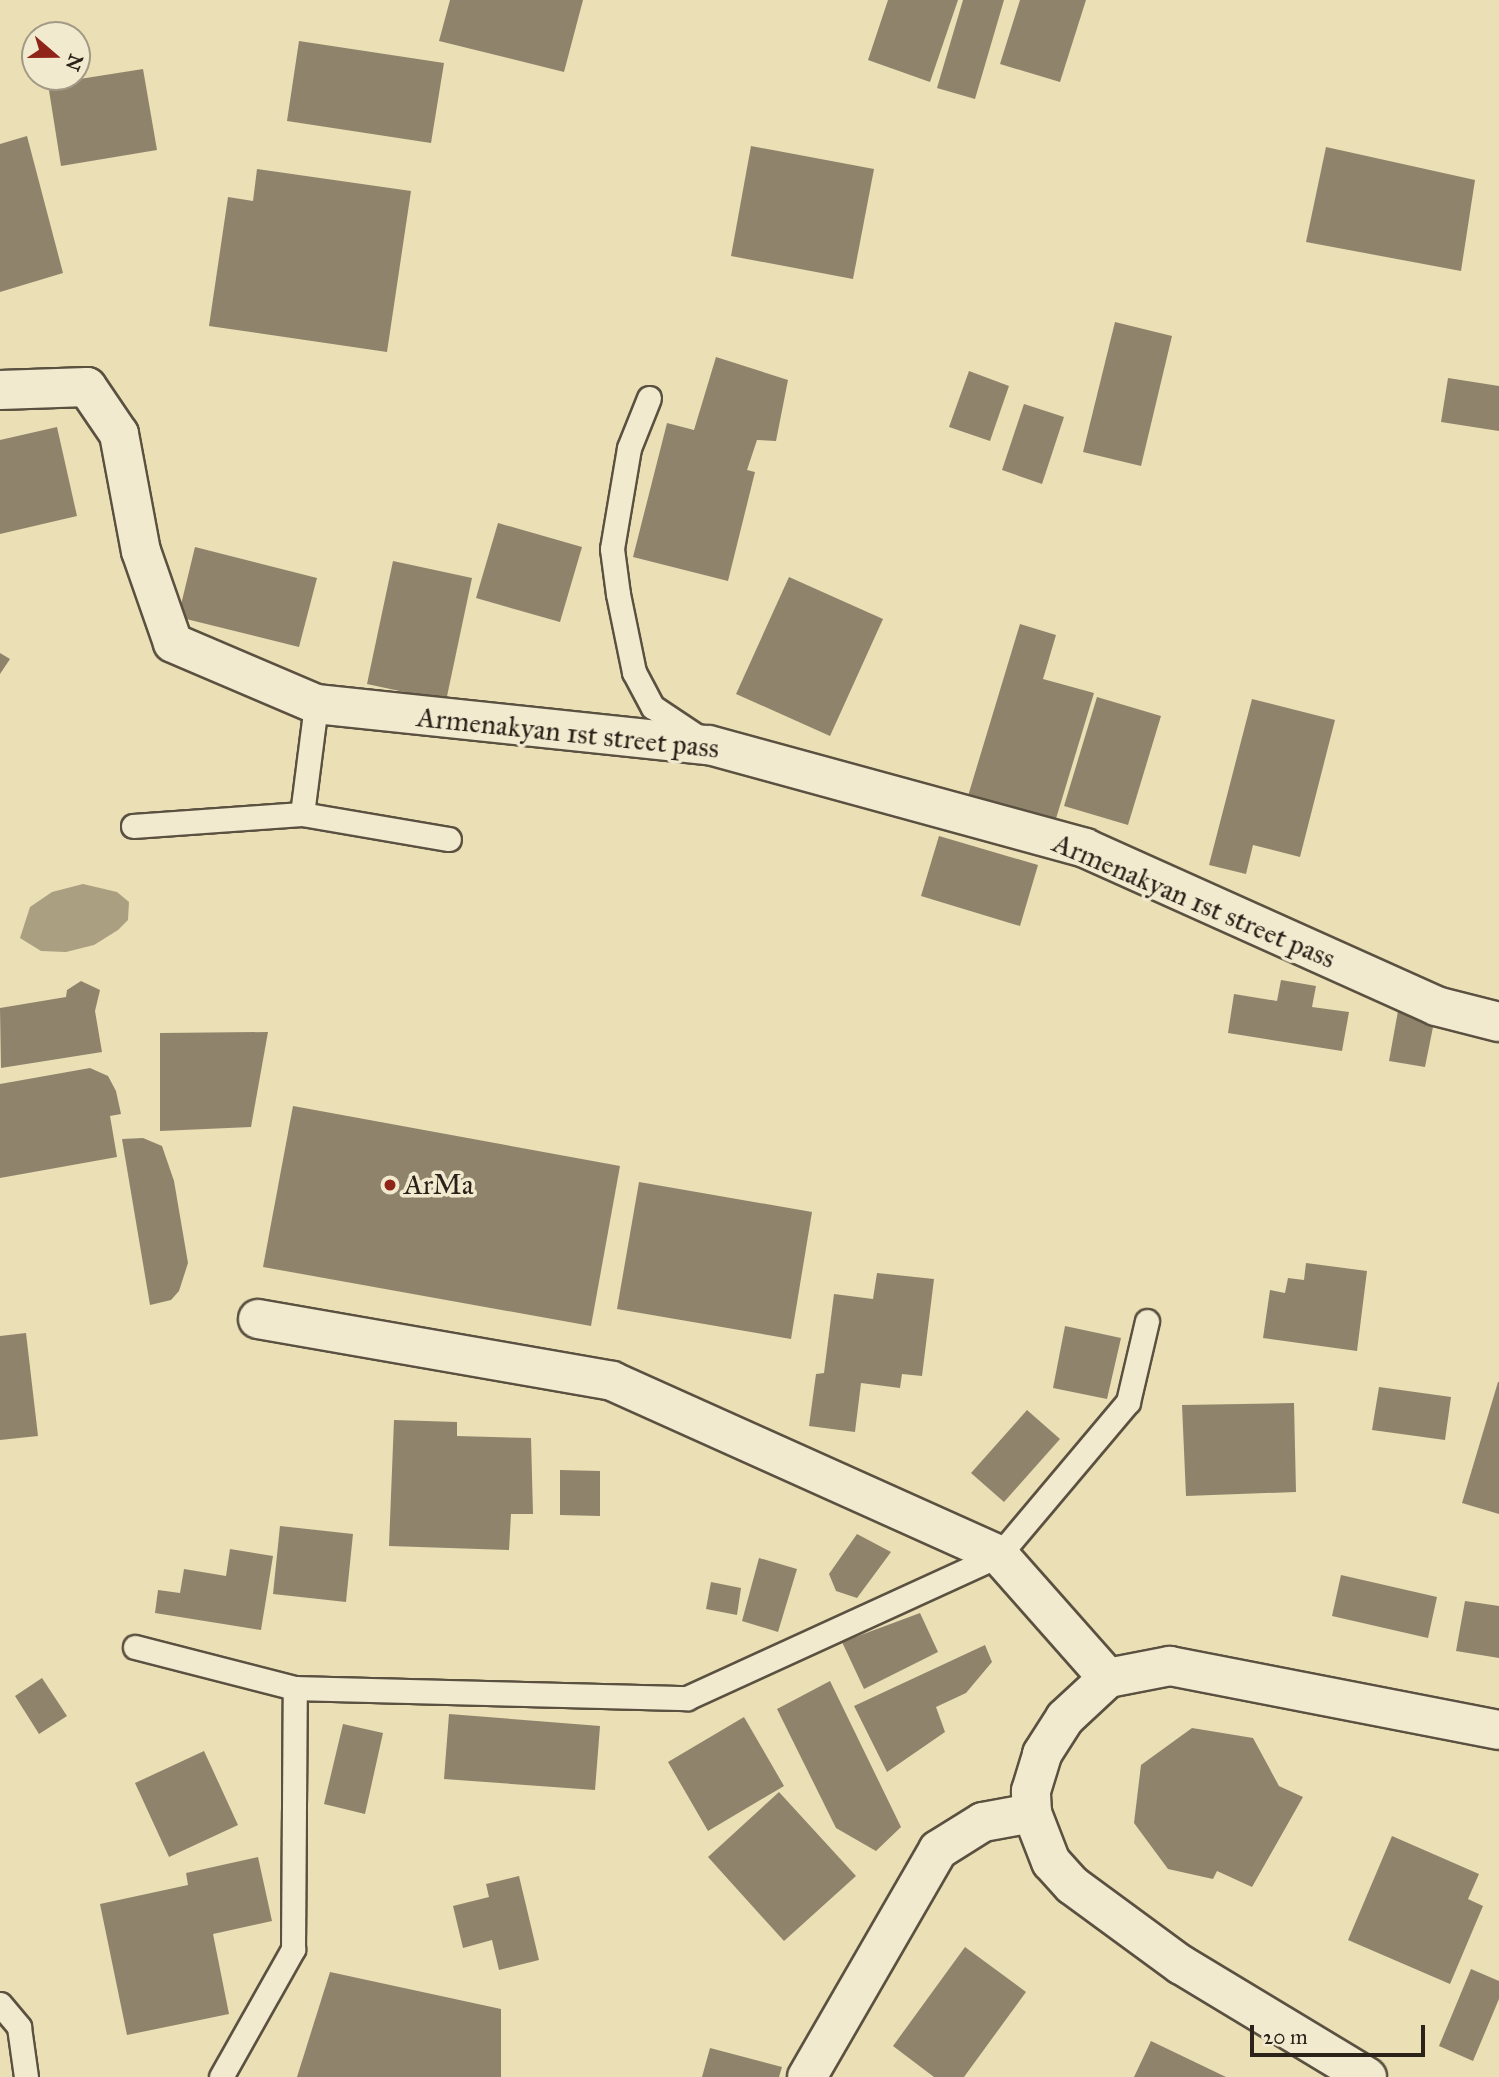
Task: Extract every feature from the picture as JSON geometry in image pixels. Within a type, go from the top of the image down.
[{"type":"street","name":"Armenakyan 1st street pass","points":[[0,390],[87,387],[119,434],[141,551],[173,643],[316,704],[709,745],[1085,848],[1436,1006],[1499,1022]]},
{"type":"street","points":[[258,1320],[612,1381],[999,1555],[1108,1678]]},
{"type":"street","points":[[1367,2077],[1181,1965],[1101,1911],[1057,1870],[1032,1813],[1031,1791],[1047,1745],[1065,1718],[1108,1678],[1170,1666],[1499,1730]]},
{"type":"street","points":[[807,2077],[938,1850],[983,1822],[1032,1813]]},
{"type":"lane","points":[[649,398],[629,448],[612,550],[618,594],[634,672],[653,707],[709,745]]},
{"type":"lane","points":[[302,814],[316,704]]},
{"type":"lane","points":[[133,826],[302,814],[449,839]]},
{"type":"lane","points":[[135,1647],[295,1688],[687,1698],[999,1555],[1128,1402],[1147,1321]]},
{"type":"lane","points":[[221,2077],[293,1949],[295,1688]]},
{"type":"lane","points":[[0,2004],[19,2027],[26,2077]]},
{"type":"shaded area","points":[[83,884],[117,892],[129,902],[128,920],[118,930],[94,945],[66,952],[41,951],[20,938],[30,907],[52,892]]},
{"type":"building","points":[[450,0],[583,0],[564,72],[439,41]]},
{"type":"building","points":[[888,0],[958,0],[930,82],[868,60]]},
{"type":"building","points":[[963,0],[1004,0],[975,99],[937,88]]},
{"type":"building","points":[[1020,0],[1086,0],[1060,82],[1000,64]]},
{"type":"building","points":[[299,41],[444,63],[431,143],[287,121]]},
{"type":"building","points":[[143,69],[157,150],[61,166],[49,91],[91,91],[91,77]]},
{"type":"building","points":[[27,136],[63,273],[0,292],[0,144]]},
{"type":"building","points":[[751,146],[874,169],[853,279],[731,256]]},
{"type":"building","points":[[1326,147],[1475,180],[1461,271],[1306,242]]},
{"type":"building","points":[[257,169],[411,191],[387,352],[209,326],[228,197],[253,201]]},
{"type":"building","points":[[1115,322],[1172,336],[1141,466],[1083,452]]},
{"type":"building","points":[[716,357],[788,380],[776,441],[757,440],[747,470],[755,472],[728,581],[633,557],[667,423],[694,430]]},
{"type":"building","points":[[969,371],[1009,386],[990,441],[949,427]]},
{"type":"building","points":[[1448,378],[1499,386],[1499,431],[1441,422]]},
{"type":"building","points":[[1024,404],[1064,417],[1042,484],[1002,470]]},
{"type":"building","points":[[57,427],[77,516],[0,534],[0,440]]},
{"type":"building","points":[[498,523],[582,547],[560,622],[476,598]]},
{"type":"building","points":[[195,547],[317,578],[299,647],[178,617]]},
{"type":"building","points":[[393,561],[472,578],[446,701],[367,684]]},
{"type":"building","points":[[789,577],[883,619],[830,736],[736,694]]},
{"type":"building","points":[[1020,624],[1056,635],[1043,679],[1094,693],[1055,822],[968,796]]},
{"type":"building","points":[[0,653],[10,659],[0,674]]},
{"type":"building","points":[[1097,697],[1161,716],[1128,825],[1064,806]]},
{"type":"building","points":[[1252,699],[1335,720],[1300,857],[1253,845],[1246,874],[1209,865]]},
{"type":"building","points":[[939,836],[1038,865],[1020,926],[921,896]]},
{"type":"building","points":[[1281,980],[1316,986],[1312,1007],[1349,1012],[1342,1051],[1228,1033],[1234,994],[1277,1001]]},
{"type":"building","points":[[81,981],[100,990],[95,1011],[102,1052],[1,1068],[0,1008],[66,997],[67,990]]},
{"type":"building","points":[[1398,1011],[1435,1017],[1425,1067],[1389,1061]]},
{"type":"building","points":[[268,1032],[251,1127],[160,1131],[160,1033]]},
{"type":"building","points":[[90,1068],[108,1076],[116,1091],[121,1114],[110,1116],[117,1157],[0,1178],[0,1084]]},
{"type":"building","points":[[293,1106],[620,1166],[591,1326],[263,1267]]},
{"type":"building","points":[[143,1138],[162,1146],[174,1181],[188,1263],[179,1291],[171,1300],[150,1305],[122,1139]]},
{"type":"building","points":[[639,1182],[812,1212],[791,1339],[617,1309]]},
{"type":"building","points":[[1306,1263],[1367,1271],[1357,1351],[1263,1338],[1270,1290],[1285,1293],[1288,1278],[1304,1280]]},
{"type":"building","points":[[877,1273],[934,1279],[922,1376],[902,1374],[900,1388],[861,1383],[855,1432],[809,1426],[816,1374],[824,1373],[834,1294],[873,1299]]},
{"type":"building","points":[[1065,1326],[1121,1338],[1107,1399],[1053,1388]]},
{"type":"building","points":[[26,1333],[38,1436],[0,1440],[0,1336]]},
{"type":"building","points":[[1499,1382],[1499,1514],[1462,1503]]},
{"type":"building","points":[[1379,1387],[1451,1397],[1445,1440],[1372,1430]]},
{"type":"building","points":[[1294,1403],[1296,1492],[1186,1496],[1182,1405]]},
{"type":"building","points":[[1027,1410],[1060,1439],[1004,1502],[971,1473]]},
{"type":"building","points":[[394,1420],[457,1422],[457,1436],[531,1438],[533,1514],[511,1514],[509,1550],[389,1546]]},
{"type":"building","points":[[560,1470],[600,1471],[600,1516],[560,1515]]},
{"type":"building","points":[[280,1526],[353,1534],[346,1602],[273,1594]]},
{"type":"building","points":[[857,1534],[891,1552],[857,1598],[836,1591],[829,1574]]},
{"type":"building","points":[[230,1549],[273,1556],[261,1630],[155,1613],[158,1590],[180,1593],[184,1569],[226,1576]]},
{"type":"building","points":[[759,1558],[797,1569],[778,1632],[742,1621]]},
{"type":"building","points":[[1341,1575],[1437,1597],[1428,1638],[1332,1616]]},
{"type":"building","points":[[711,1582],[741,1588],[737,1615],[706,1609]]},
{"type":"building","points":[[1465,1601],[1499,1606],[1499,1658],[1456,1651]]},
{"type":"building","points":[[920,1613],[938,1652],[864,1689],[842,1642]]},
{"type":"building","points":[[985,1645],[992,1662],[966,1693],[936,1707],[945,1732],[887,1772],[854,1706]]},
{"type":"building","points":[[42,1678],[67,1716],[39,1734],[15,1696]]},
{"type":"building","points":[[830,1681],[901,1827],[876,1851],[836,1828],[777,1709]]},
{"type":"building","points":[[449,1714],[600,1726],[595,1790],[444,1779]]},
{"type":"building","points":[[744,1717],[784,1786],[708,1831],[668,1762]]},
{"type":"building","points":[[343,1724],[383,1733],[365,1814],[324,1804]]},
{"type":"building","points":[[1192,1728],[1253,1738],[1279,1786],[1303,1797],[1252,1887],[1217,1871],[1213,1879],[1168,1869],[1134,1823],[1141,1765]]},
{"type":"building","points":[[204,1751],[238,1825],[169,1857],[135,1783]]},
{"type":"building","points":[[779,1792],[856,1876],[784,1941],[708,1857]]},
{"type":"building","points":[[1392,1836],[1479,1874],[1468,1899],[1483,1906],[1450,1984],[1348,1940]]},
{"type":"building","points":[[258,1857],[272,1921],[213,1934],[229,2014],[127,2035],[100,1904],[188,1885],[186,1873]]},
{"type":"building","points":[[519,1876],[539,1960],[499,1970],[492,1940],[463,1948],[453,1906],[489,1897],[486,1884]]},
{"type":"building","points":[[965,1947],[1026,1992],[964,2077],[934,2077],[893,2046]]},
{"type":"building","points":[[1471,1969],[1499,1981],[1499,1999],[1473,2061],[1439,2046]]},
{"type":"building","points":[[330,1972],[501,2009],[501,2077],[297,2077]]},
{"type":"building","points":[[1151,2041],[1226,2077],[1134,2077]]},
{"type":"building","points":[[710,2048],[782,2067],[779,2077],[702,2077]]},
{"type":"place","name":"ArMa","points":[[390,1185]]}]
